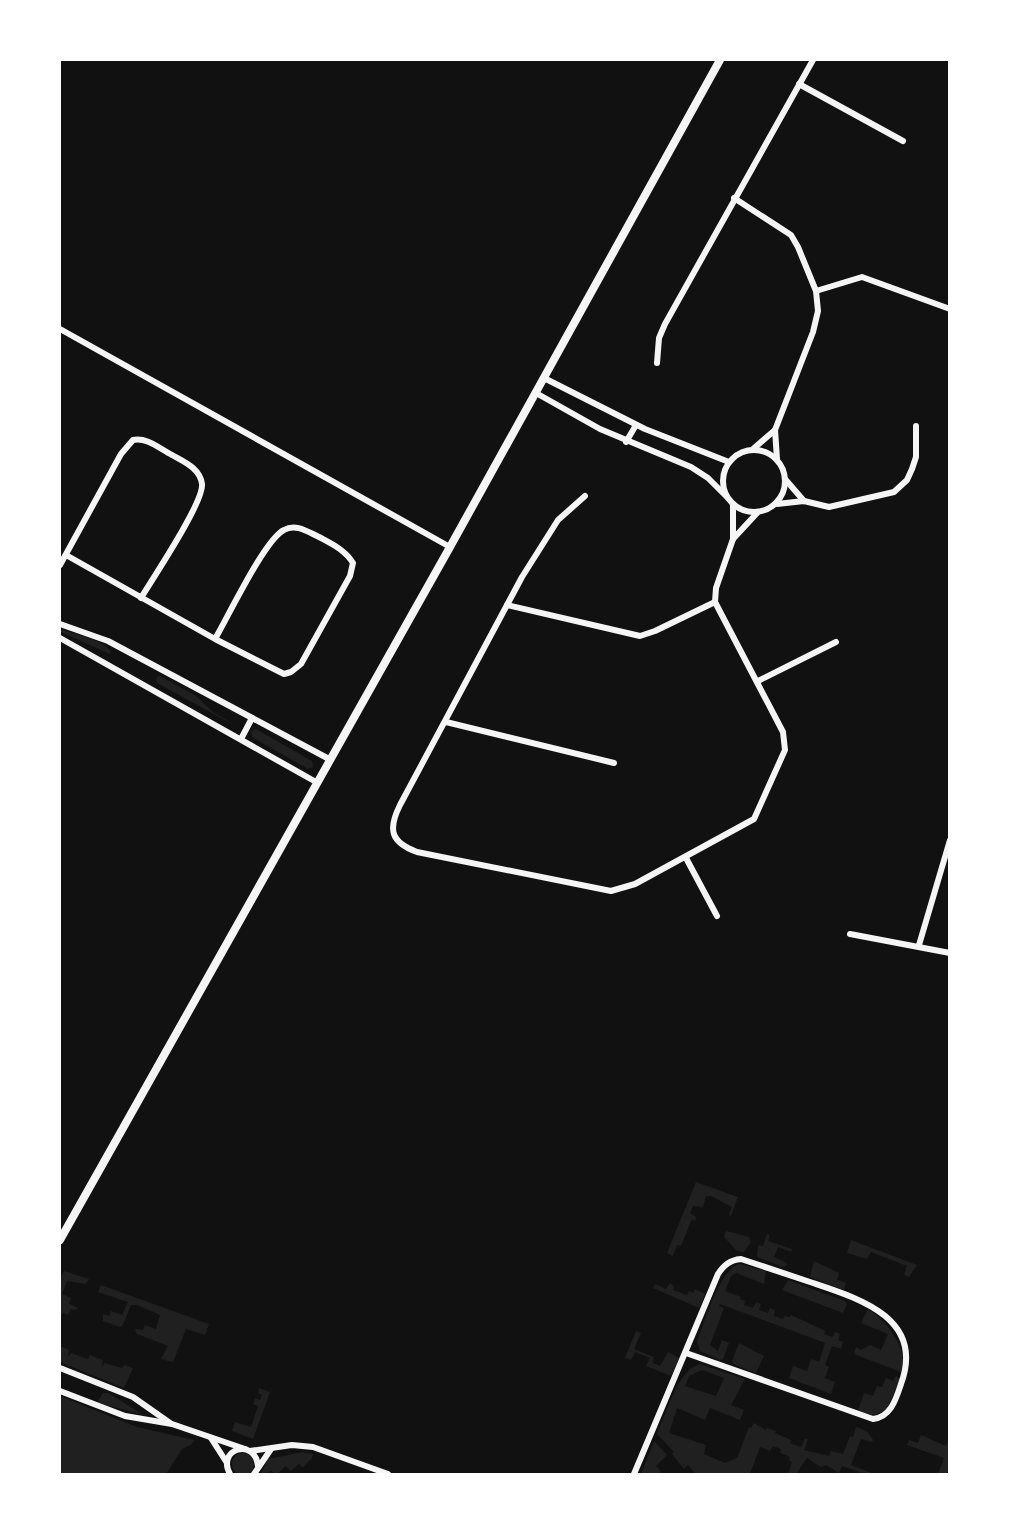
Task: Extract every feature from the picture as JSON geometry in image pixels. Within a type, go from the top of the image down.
[{"type":"street","points":[[60,1240],[720,60]]},
{"type":"street","points":[[657,363],[662,330],[813,60]]},
{"type":"street","points":[[799,84],[902,141]]},
{"type":"street","points":[[734,198],[791,235],[816,291],[818,311],[813,332],[775,430],[776,459]]},
{"type":"street","points":[[816,291],[862,277],[950,309]]},
{"type":"street","points":[[60,329],[450,547]]},
{"type":"street","points":[[544,378],[635,425],[729,462]]},
{"type":"street","points":[[536,393],[626,442],[691,467],[708,478],[733,505],[744,511],[758,512]]},
{"type":"street","points":[[626,442],[635,425]]},
{"type":"street","points":[[733,539],[758,512],[776,504],[804,500],[829,507],[886,494],[901,487],[907,480],[916,457],[916,426]]},
{"type":"street","points":[[753,450],[775,430]]},
{"type":"street","points":[[60,565],[121,454],[133,440],[144,440],[195,469],[202,483],[199,497],[141,598]]},
{"type":"street","points":[[727,497],[723,475],[729,462],[740,453],[763,451],[776,459],[784,472],[784,490],[776,504]]},
{"type":"street","points":[[785,479],[804,500]]},
{"type":"street","points":[[585,496],[558,520],[522,577],[392,820],[400,844],[417,852],[601,891],[628,888],[754,819],[785,751],[783,732],[715,602],[716,588],[733,539],[733,505]]},
{"type":"street","points":[[66,555],[215,639],[284,674],[291,672],[308,652],[350,576],[353,563],[336,546],[305,530],[292,527],[284,530],[268,548],[215,639]]},
{"type":"street","points":[[507,605],[640,636],[715,602]]},
{"type":"street","points":[[60,624],[108,641],[329,759]]},
{"type":"street","points":[[60,638],[107,667],[316,782]]},
{"type":"street","points":[[758,681],[836,642]]},
{"type":"street","points":[[241,739],[251,718]]},
{"type":"street","points":[[446,722],[614,763]]},
{"type":"street","points":[[919,945],[950,840]]},
{"type":"street","points":[[686,858],[717,916]]},
{"type":"street","points":[[850,934],[950,953]]},
{"type":"street","points":[[634,1475],[718,1274],[728,1263],[741,1259],[845,1293],[874,1306],[889,1318],[895,1328],[907,1362],[891,1409],[885,1416],[873,1419],[686,1353]]},
{"type":"street","points":[[60,1368],[133,1397],[172,1424]]},
{"type":"street","points":[[60,1391],[125,1416],[172,1424],[248,1450],[255,1455],[256,1472]]},
{"type":"street","points":[[211,1438],[227,1463],[230,1475]]},
{"type":"street","points":[[227,1463],[231,1454],[292,1445],[313,1447],[388,1475]]},
{"type":"street","points":[[256,1472],[271,1449]]},
{"type":"shaded area","points":[[60,629],[100,643],[111,651],[110,654],[61,632]]},
{"type":"shaded area","points":[[160,676],[196,696],[213,712],[239,728],[157,683],[156,678]]},
{"type":"shaded area","points":[[256,729],[312,761],[313,767],[308,769],[252,737],[251,731]]},
{"type":"shaded area","points":[[696,1182],[738,1197],[731,1216],[732,1207],[711,1196],[706,1196],[703,1207],[693,1206],[690,1213],[696,1217],[695,1221],[692,1219],[681,1246],[677,1245],[673,1256],[667,1253]]},
{"type":"shaded area","points":[[726,1231],[749,1237],[751,1242],[744,1252],[737,1251],[724,1237]]},
{"type":"shaded area","points":[[767,1234],[770,1235],[768,1241],[792,1249],[791,1252],[778,1247],[774,1257],[787,1265],[783,1267],[757,1257],[758,1245],[763,1246]]},
{"type":"shaded area","points":[[851,1240],[917,1265],[909,1277],[904,1275],[907,1266],[871,1252],[867,1259],[847,1253]]},
{"type":"shaded area","points":[[814,1261],[839,1273],[837,1280],[846,1283],[844,1290],[810,1277]]},
{"type":"shaded area","points":[[740,1264],[766,1271],[764,1284],[736,1273],[731,1276],[725,1291],[741,1297],[740,1299],[745,1301],[744,1305],[753,1308],[756,1302],[761,1304],[759,1310],[768,1313],[770,1308],[775,1310],[774,1316],[783,1319],[784,1316],[791,1315],[825,1331],[824,1334],[833,1337],[835,1332],[840,1334],[838,1340],[843,1342],[841,1349],[832,1346],[825,1365],[829,1367],[825,1378],[835,1382],[831,1394],[789,1378],[793,1366],[807,1371],[811,1359],[819,1362],[825,1343],[720,1304],[719,1306],[724,1308],[710,1345],[718,1351],[722,1340],[729,1343],[723,1359],[700,1351],[697,1342],[719,1285],[733,1268]]},
{"type":"shaded area","points":[[64,1271],[89,1279],[86,1284],[67,1281],[62,1294],[71,1298],[69,1304],[78,1308],[71,1309],[68,1315],[62,1313],[60,1321],[60,1279]]},
{"type":"shaded area","points":[[788,1280],[845,1301],[847,1304],[843,1313],[782,1290]]},
{"type":"shaded area","points":[[670,1283],[674,1286],[673,1290],[687,1295],[695,1289],[705,1294],[699,1308],[653,1288],[655,1284],[666,1289]]},
{"type":"shaded area","points":[[101,1285],[209,1324],[205,1335],[186,1329],[173,1362],[161,1359],[168,1346],[137,1334],[135,1330],[143,1330],[145,1325],[156,1329],[160,1315],[131,1305],[120,1327],[103,1321],[103,1314],[109,1316],[111,1311],[122,1315],[128,1302],[98,1292]]},
{"type":"shaded area","points":[[868,1309],[882,1320],[895,1336],[902,1355],[901,1372],[854,1354],[856,1347],[861,1350],[870,1345],[881,1350],[888,1334],[861,1323]]},
{"type":"shaded area","points":[[636,1331],[641,1333],[634,1349],[654,1357],[653,1363],[660,1366],[668,1352],[679,1358],[671,1376],[646,1366],[650,1358],[635,1352],[631,1360],[625,1358]]},
{"type":"shaded area","points":[[739,1343],[764,1356],[756,1373],[733,1364]]},
{"type":"shaded area","points":[[60,1346],[69,1350],[68,1357],[71,1353],[88,1359],[90,1355],[103,1360],[101,1370],[104,1363],[133,1368],[124,1388],[60,1362]]},
{"type":"shaded area","points":[[700,1364],[745,1379],[731,1405],[744,1410],[740,1420],[710,1408],[705,1420],[677,1408],[669,1433],[706,1445],[704,1454],[725,1463],[737,1458],[749,1427],[754,1423],[766,1430],[776,1431],[775,1433],[791,1440],[790,1443],[801,1447],[805,1438],[808,1439],[804,1450],[829,1456],[831,1451],[843,1454],[856,1427],[867,1431],[873,1440],[861,1439],[851,1465],[874,1474],[865,1474],[842,1466],[839,1473],[826,1465],[821,1467],[807,1458],[796,1474],[788,1474],[792,1462],[790,1457],[773,1446],[770,1451],[760,1447],[750,1474],[696,1474],[688,1465],[684,1469],[672,1454],[674,1452],[657,1434],[679,1383],[692,1368]],"holes":[[[702,1370],[724,1378],[716,1396],[685,1386],[689,1376]]]},
{"type":"shaded area","points":[[896,1376],[900,1379],[887,1410],[873,1415],[858,1411],[864,1393],[873,1396],[877,1386],[882,1387],[886,1378],[893,1381]]},
{"type":"shaded area","points":[[259,1388],[270,1392],[253,1439],[232,1431],[235,1422],[251,1427],[258,1406],[253,1404],[255,1398],[260,1400],[262,1395],[258,1393]]},
{"type":"shaded area","points":[[103,1393],[108,1393],[142,1414],[104,1405],[98,1401]]},
{"type":"shaded area","points":[[60,1396],[137,1427],[194,1440],[191,1445],[182,1449],[166,1474],[60,1474]]},
{"type":"shaded area","points":[[921,1435],[946,1446],[949,1439],[949,1474],[938,1474],[944,1458],[907,1445],[909,1440],[918,1443]]},
{"type":"shaded area","points":[[654,1441],[667,1455],[656,1466],[661,1471],[658,1474],[641,1474]]},
{"type":"shaded area","points":[[303,1452],[313,1454],[303,1467],[299,1464],[291,1471],[286,1466],[277,1474],[271,1471],[261,1474],[268,1459]]},
{"type":"shaded area","points":[[243,1453],[251,1456],[254,1464],[251,1472],[243,1475],[235,1472],[232,1464],[235,1456]]}]
